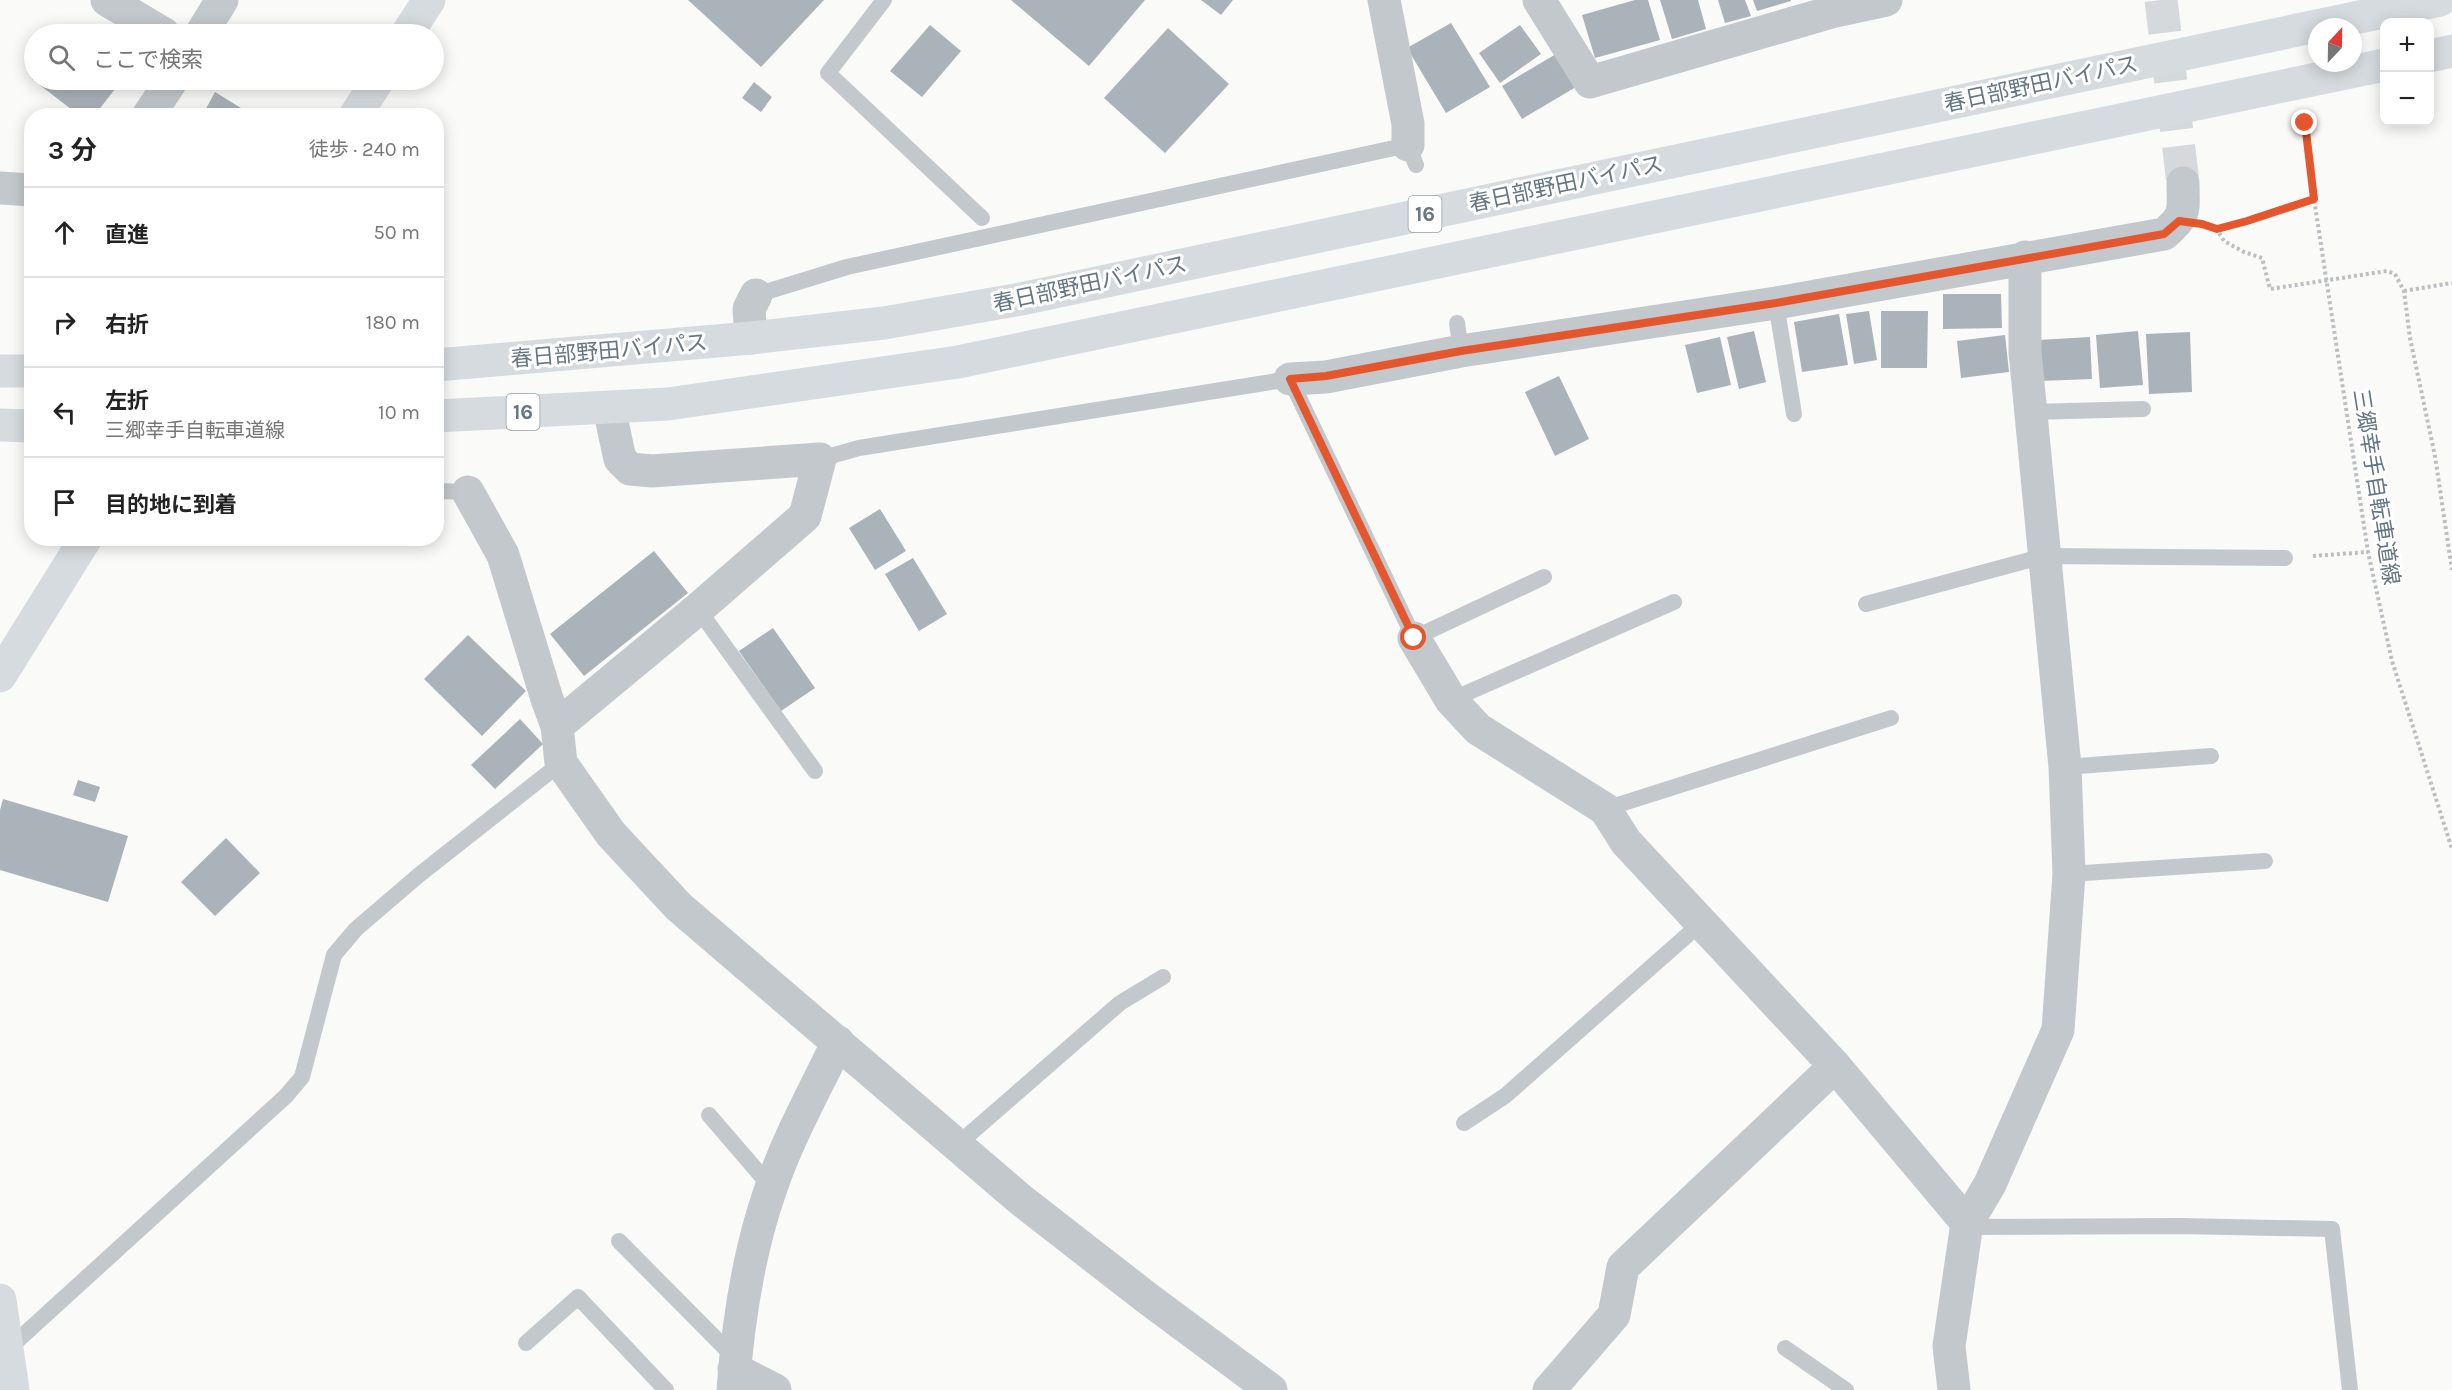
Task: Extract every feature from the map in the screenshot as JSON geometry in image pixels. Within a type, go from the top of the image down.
[{"type":"main road","points":[[413,24],[429,0]]},
{"type":"main road","name":"春日部野田バイパス","points":[[444,364],[751,338],[884,323],[1021,299],[2440,0]]},
{"type":"main road","points":[[2434,55],[2452,51]]},
{"type":"main road","name":"16","points":[[444,416],[668,404],[957,363],[2380,66]]},
{"type":"main road","points":[[360,108],[372,90]]},
{"type":"main road","points":[[0,370],[24,371]]},
{"type":"main road","points":[[0,425],[24,426]]},
{"type":"main road","points":[[0,676],[81,546]]},
{"type":"main road","points":[[0,1300],[14,1390]]},
{"type":"street","points":[[107,0],[148,24]]},
{"type":"street","points":[[207,24],[222,0]]},
{"type":"street","points":[[1384,0],[1412,155]]},
{"type":"street","points":[[1539,0],[1590,82],[1877,1]]},
{"type":"street","points":[[153,108],[165,90]]},
{"type":"street","points":[[1290,379],[1326,376],[1459,337],[1776,303],[2164,234],[2179,221],[2183,209],[2183,183]]},
{"type":"street","points":[[0,188],[24,190]]},
{"type":"street","points":[[1954,1390],[1949,1346],[1966,1225],[1990,1184],[2058,1029],[2069,874],[2065,767],[2025,352],[2025,257]]},
{"type":"street","points":[[751,338],[749,309],[756,295]]},
{"type":"street","points":[[557,726],[698,609],[805,516],[820,459],[652,471],[630,469],[620,459],[609,408]]},
{"type":"street","points":[[452,492],[503,555],[557,726],[561,763],[611,834],[679,907],[1021,1200],[1271,1390]]},
{"type":"street","points":[[1414,638],[1451,700],[1478,729],[1605,809],[1626,842],[1700,924],[1835,1066],[1966,1225]]},
{"type":"street","points":[[775,1390],[734,1372],[749,1262],[771,1187],[838,1042]]},
{"type":"street","points":[[1549,1390],[1614,1315],[1623,1267],[1835,1066]]},
{"type":"lane","points":[[884,0],[828,73],[982,218]]},
{"type":"lane","points":[[756,295],[847,267],[1412,155]]},
{"type":"lane","points":[[1776,303],[1794,414]]},
{"type":"lane","points":[[820,459],[859,448],[1290,379],[1414,638],[1544,577]]},
{"type":"lane","points":[[2030,412],[2143,410]]},
{"type":"lane","points":[[1866,604],[2044,556],[2285,558]]},
{"type":"lane","points":[[1451,700],[1674,602]]},
{"type":"lane","points":[[698,609],[815,771]]},
{"type":"lane","points":[[1605,809],[1891,718]]},
{"type":"lane","points":[[2065,767],[2211,756]]},
{"type":"lane","points":[[7,1350],[269,1111],[302,1077],[334,955],[356,929],[419,875],[561,763]]},
{"type":"lane","points":[[2069,874],[2265,861]]},
{"type":"lane","points":[[1464,1123],[1505,1096],[1700,924]]},
{"type":"lane","points":[[957,1145],[1120,1003],[1162,977]]},
{"type":"lane","points":[[709,1115],[771,1187]]},
{"type":"lane","points":[[1966,1225],[2332,1229],[2350,1390]]},
{"type":"lane","points":[[619,1241],[734,1372]]},
{"type":"lane","points":[[526,1343],[578,1297],[666,1390]]},
{"type":"lane","points":[[1785,1348],[1846,1390]]},
{"type":"path","name":"三郷幸手自転車道線","points":[[2305,123],[2326,281],[2368,552],[2392,661],[2452,849]]},
{"type":"path","points":[[2179,221],[2202,224],[2217,229],[2314,199]]},
{"type":"path","points":[[2217,229],[2224,242],[2262,258],[2270,289],[2387,271],[2395,274],[2404,291],[2410,338],[2435,456],[2452,570]]},
{"type":"path","points":[[2404,291],[2452,283]]},
{"type":"path","points":[[2285,558],[2368,552]]},
{"type":"building","points":[[688,0],[824,0],[761,67]]},
{"type":"building","points":[[1011,0],[1145,0],[1089,66]]},
{"type":"building","points":[[1201,0],[1233,0],[1221,15]]},
{"type":"building","points":[[1635,0],[1648,0],[1660,40],[1595,58],[1582,15]]},
{"type":"building","points":[[1660,0],[1698,0],[1706,29],[1672,39]]},
{"type":"building","points":[[1718,0],[1745,0],[1751,16],[1725,23]]},
{"type":"building","points":[[1753,0],[1791,0],[1791,1],[1757,11]]},
{"type":"building","points":[[1451,23],[1490,87],[1446,113],[1407,48]]},
{"type":"building","points":[[930,25],[961,51],[922,97],[890,71]]},
{"type":"building","points":[[1520,25],[1541,54],[1500,83],[1479,53]]},
{"type":"building","points":[[1168,28],[1229,84],[1165,153],[1104,98]]},
{"type":"building","points":[[1556,54],[1576,87],[1522,119],[1502,86]]},
{"type":"building","points":[[754,82],[772,97],[761,112],[742,98]]},
{"type":"building","points":[[46,90],[114,90],[100,108],[70,108]]},
{"type":"building","points":[[215,92],[241,108],[206,108]]},
{"type":"building","points":[[1943,294],[2001,294],[2002,328],[1943,329]]},
{"type":"building","points":[[1869,311],[1877,360],[1854,364],[1846,314]]},
{"type":"building","points":[[1881,311],[1928,311],[1927,368],[1881,368]]},
{"type":"building","points":[[1839,314],[1848,365],[1802,372],[1794,322]]},
{"type":"building","points":[[1754,331],[1766,382],[1739,389],[1727,337]]},
{"type":"building","points":[[2138,331],[2143,385],[2100,388],[2096,335]]},
{"type":"building","points":[[2190,332],[2192,392],[2149,394],[2146,334]]},
{"type":"building","points":[[2005,335],[2009,372],[1961,378],[1957,341]]},
{"type":"building","points":[[1720,337],[1731,385],[1697,393],[1685,345]]},
{"type":"building","points":[[2090,337],[2092,379],[2040,381],[2038,340]]},
{"type":"building","points":[[1559,376],[1589,439],[1555,456],[1525,392]]},
{"type":"building","points":[[880,509],[906,551],[875,570],[849,528]]},
{"type":"building","points":[[654,551],[688,593],[584,676],[550,634]]},
{"type":"building","points":[[913,558],[947,614],[919,631],[885,574]]},
{"type":"building","points":[[773,628],[815,688],[781,711],[739,651]]},
{"type":"building","points":[[468,635],[526,691],[482,736],[424,679]]},
{"type":"building","points":[[520,719],[543,744],[495,789],[471,765]]},
{"type":"building","points":[[78,780],[100,787],[95,802],[73,795]]},
{"type":"building","points":[[3,799],[128,836],[108,902],[0,870],[0,810]]},
{"type":"building","points":[[226,838],[260,873],[215,916],[181,882]]},
{"type":"tunnel","points":[[2161,0],[2183,183]]},
{"type":"route","points":[[1414,638],[1290,379],[1326,376],[1461,351],[1776,303],[2164,234],[2179,221],[2202,224],[2217,229],[2314,199],[2305,123]]}]
